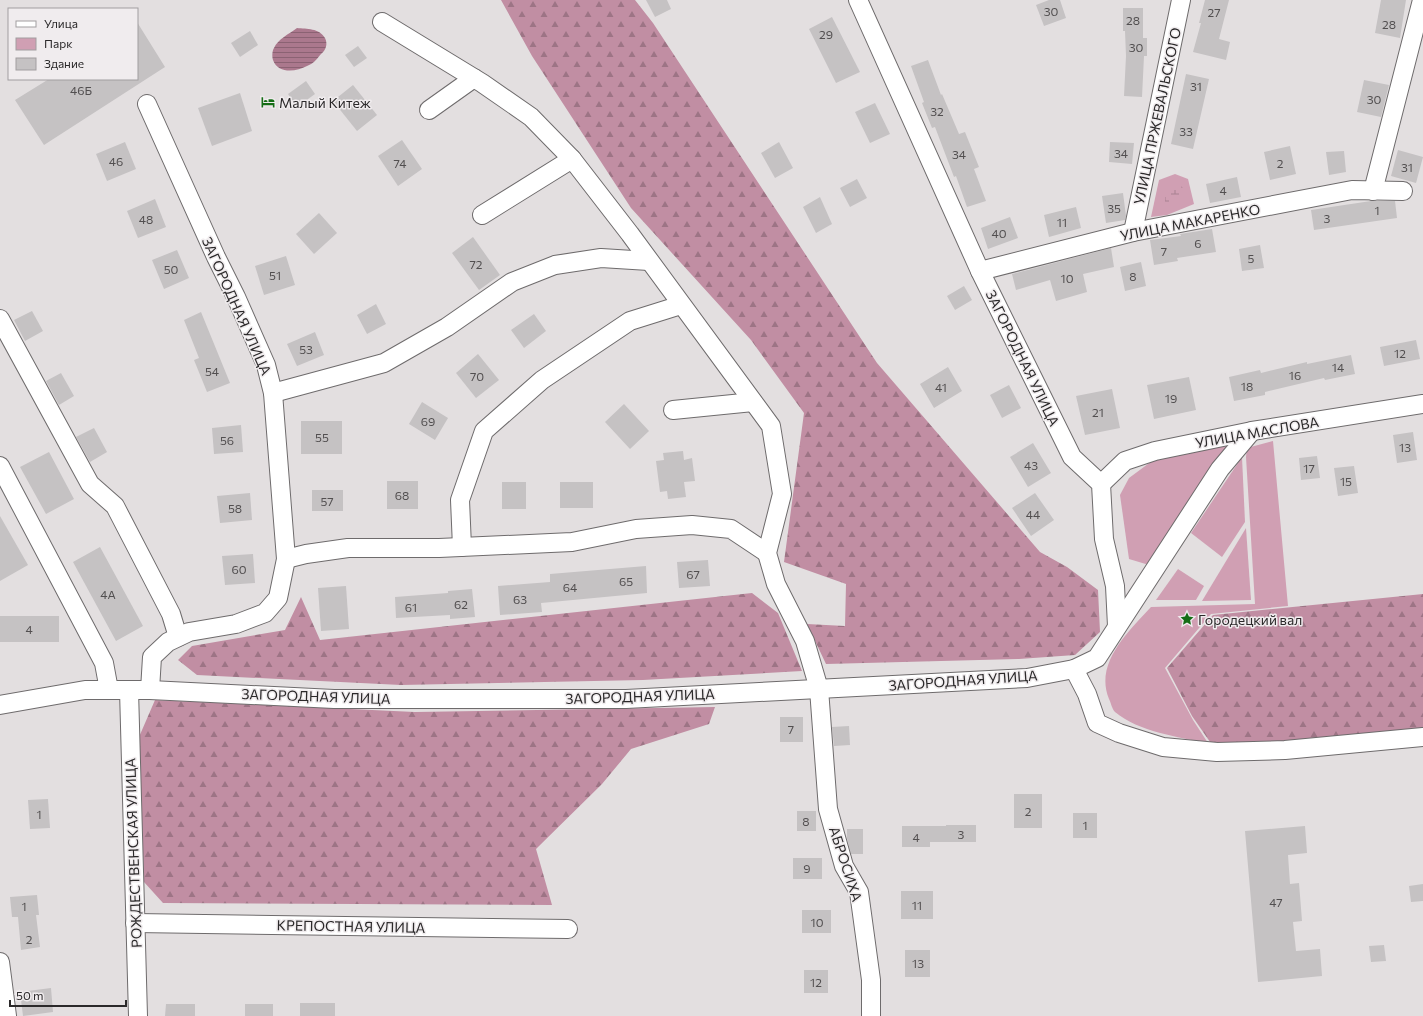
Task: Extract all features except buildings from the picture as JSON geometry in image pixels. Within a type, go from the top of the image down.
[{"type":"street","name":"ЗАГОРОДНАЯ УЛИЦА","points":[[858,0],[980,271],[1072,457],[1101,484]]},
{"type":"street","name":"УЛИЦА ПРЖЕВАЛЬСКОГО","points":[[1133,232],[1181,0]]},
{"type":"street","points":[[1373,191],[1422,0]]},
{"type":"street","points":[[286,559],[306,554],[348,548],[462,547],[572,542],[636,529],[692,525],[731,529],[767,553],[782,494],[771,426],[572,159],[530,117],[474,78],[382,22]]},
{"type":"street","points":[[429,110],[474,78]]},
{"type":"street","name":"ЗАГОРОДНАЯ УЛИЦА","points":[[147,104],[263,358],[273,393],[286,559],[278,598],[265,613],[236,624],[189,632],[168,642],[152,657],[150,690]]},
{"type":"street","points":[[482,215],[572,159]]},
{"type":"street","name":"УЛИЦА МАКАРЕНКО","points":[[980,271],[1133,232],[1352,190],[1403,191]]},
{"type":"street","points":[[273,393],[384,362],[447,327],[512,282],[555,265],[601,258],[649,261]]},
{"type":"street","points":[[462,547],[460,500],[484,431],[542,380],[630,321],[681,305]]},
{"type":"street","points":[[0,319],[90,484],[115,506],[171,614],[178,637]]},
{"type":"street","points":[[672,410],[753,402]]},
{"type":"street","name":"УЛИЦА МАСЛОВА","points":[[1101,484],[1125,461],[1155,451],[1252,431],[1423,404]]},
{"type":"street","name":"ЗАГОРОДНАЯ УЛИЦА","points":[[0,705],[85,690],[150,690],[334,699],[626,699],[1027,678],[1074,669],[1097,658],[1220,470],[1252,431]]},
{"type":"street","points":[[0,466],[104,663],[109,690]]},
{"type":"street","points":[[1101,484],[1104,539],[1115,586],[1117,626]]},
{"type":"street","name":"АБРОСИХА","points":[[767,553],[776,584],[805,641],[819,689],[828,809],[844,866],[859,892],[871,980],[871,1016]]},
{"type":"street","points":[[1074,669],[1087,694],[1098,723],[1119,733],[1162,747],[1217,752],[1285,750],[1423,737]]},
{"type":"street","name":"РОЖДЕСТВЕНСКАЯ УЛИЦА","points":[[129,690],[138,1016]]},
{"type":"street","name":"КРЕПОСТНАЯ УЛИЦА","points":[[135,924],[568,930]]},
{"type":"street","points":[[0,962],[7,1016]]},
{"type":"green space","points":[[501,0],[635,0],[653,23],[877,363],[1040,552],[1067,567],[1098,590],[1100,632],[1075,655],[1019,659],[826,664],[807,624],[845,626],[846,584],[784,562],[804,413],[751,340],[631,208],[532,56]]},
{"type":"green space","points":[[1175,174],[1188,179],[1194,204],[1167,215],[1151,217],[1159,180]]},
{"type":"green space","points":[[1176,181],[1183,188],[1182,193],[1172,202],[1165,202],[1165,192]]},
{"type":"green space","points":[[1273,441],[1288,606],[1211,614],[1165,668],[1193,720],[1208,743],[1159,733],[1125,719],[1113,709],[1106,686],[1106,673],[1116,648],[1133,626],[1151,607],[1255,604],[1246,457],[1247,448]]},
{"type":"green space","points":[[1230,442],[1228,450],[1149,565],[1129,559],[1120,495],[1129,478],[1152,461]]},
{"type":"green space","points":[[1242,457],[1245,522],[1222,557],[1191,533]]},
{"type":"green space","points":[[1246,528],[1251,600],[1202,601]]},
{"type":"green space","points":[[1178,569],[1204,586],[1196,600],[1156,600]]},
{"type":"green space","points":[[752,593],[778,613],[802,671],[643,680],[401,685],[197,675],[178,660],[192,646],[285,630],[301,597],[320,640]]},
{"type":"green space","points":[[1423,594],[1423,737],[1217,752],[1192,716],[1167,668],[1213,615]]},
{"type":"green space","points":[[155,700],[415,712],[715,707],[709,724],[631,749],[602,784],[536,849],[552,905],[163,903],[144,882],[139,737]]},
{"type":"shaded area","points":[[297,28],[320,32],[325,38],[326,47],[313,63],[298,70],[283,70],[275,65],[272,54],[273,49],[281,39]]},
{"type":"place","name":"Малый Китеж","points":[[268,102]]},
{"type":"place","name":"Городецкий вал","points":[[1187,619]]}]
